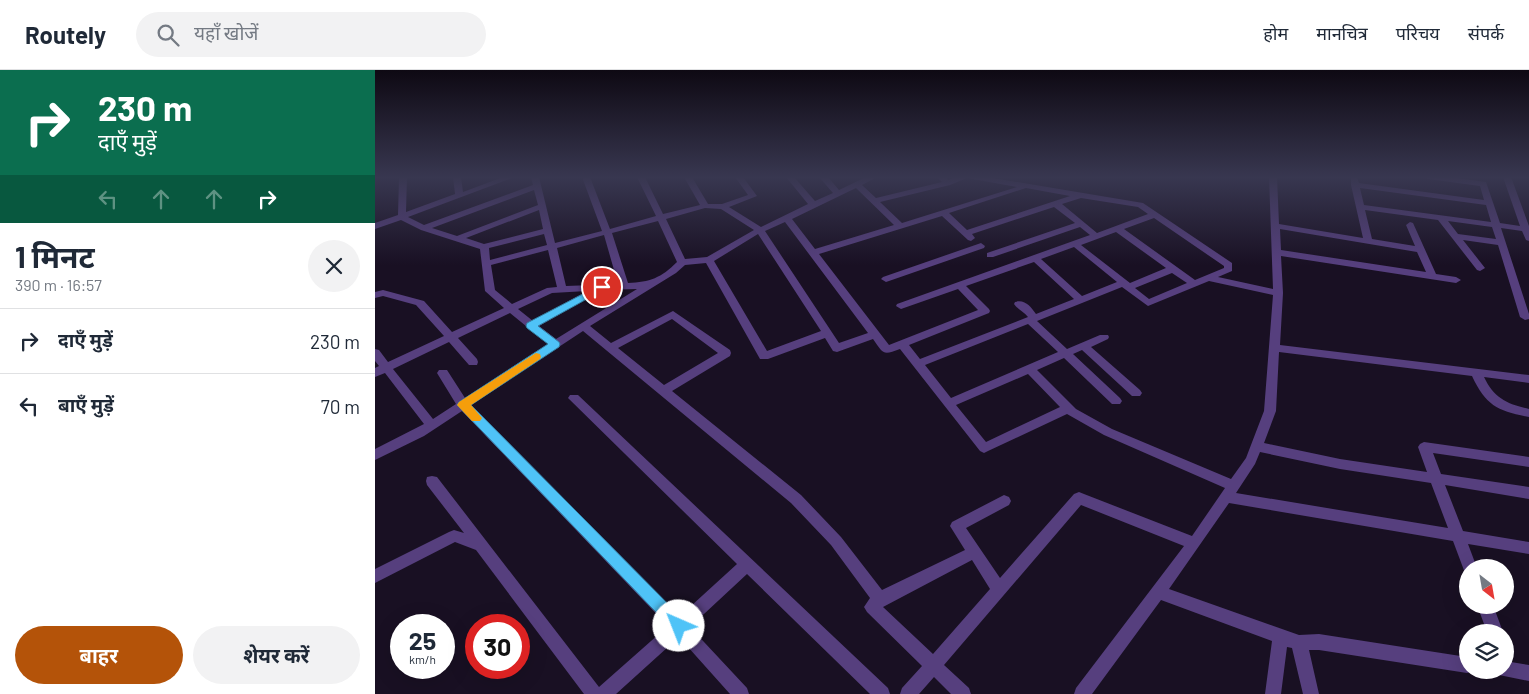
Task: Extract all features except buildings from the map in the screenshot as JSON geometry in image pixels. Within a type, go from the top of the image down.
[{"type":"street","points":[[402,206],[402,217]]},
{"type":"street","points":[[375,226],[432,206]]},
{"type":"street","points":[[424,228],[477,206]]},
{"type":"street","points":[[542,206],[562,289]]},
{"type":"street","points":[[456,239],[542,206]]},
{"type":"street","points":[[597,206],[624,286]]},
{"type":"street","points":[[655,206],[682,262]]},
{"type":"street","points":[[486,264],[705,206]]},
{"type":"street","points":[[707,206],[723,207],[760,230],[837,348],[875,334]]},
{"type":"street","points":[[375,455],[431,425],[463,405],[583,326],[673,271],[682,262],[709,260],[760,230],[814,206]]},
{"type":"street","points":[[879,206],[900,226]]},
{"type":"street","points":[[813,253],[962,206]]},
{"type":"street","points":[[966,233],[1048,206]]},
{"type":"street","points":[[1058,206],[1096,236]]},
{"type":"street","points":[[1075,244],[1148,303],[1229,269],[1229,265],[1142,206]]},
{"type":"street","points":[[1082,694],[1194,544],[1251,460],[1257,446],[1270,411],[1275,348],[1278,293],[1274,206]]},
{"type":"street","points":[[1490,206],[1525,317]]},
{"type":"street","points":[[1517,206],[1529,238]]},
{"type":"street","points":[[1368,241],[1360,207],[1525,229]]},
{"type":"street","points":[[943,212],[1006,269]]},
{"type":"street","points":[[901,306],[1155,215]]},
{"type":"street","points":[[402,217],[424,228],[484,247],[548,230]]},
{"type":"street","points":[[787,218],[887,350],[985,312],[960,285]]},
{"type":"street","points":[[1441,218],[1480,268]]},
{"type":"street","points":[[990,255],[1081,224]]},
{"type":"street","points":[[1409,225],[1432,275]]},
{"type":"street","points":[[1275,226],[1421,250]]},
{"type":"street","points":[[1118,229],[1194,284]]},
{"type":"street","points":[[1455,236],[1502,243]]},
{"type":"street","points":[[886,279],[981,246]]},
{"type":"street","points":[[484,247],[490,291],[555,344]]},
{"type":"street","points":[[1276,252],[1456,280]]},
{"type":"street","points":[[1035,258],[1081,300]]},
{"type":"street","points":[[709,260],[764,356],[827,332]]},
{"type":"street","points":[[918,364],[1081,300],[1173,269]]},
{"type":"street","points":[[1208,278],[1278,293]]},
{"type":"street","points":[[375,373],[550,290],[651,285]]},
{"type":"street","points":[[531,326],[602,287]]},
{"type":"street","points":[[375,295],[383,293],[420,303],[473,362]]},
{"type":"street","points":[[1019,304],[1026,308],[1032,319],[1065,354],[1116,401]]},
{"type":"street","points":[[610,348],[673,314],[726,352],[664,390]]},
{"type":"street","points":[[583,326],[796,499],[836,541],[879,599]]},
{"type":"street","points":[[949,403],[1104,337]]},
{"type":"street","points":[[902,344],[984,448],[1069,409]]},
{"type":"street","points":[[1084,346],[1136,393]]},
{"type":"street","points":[[1275,348],[1529,379]]},
{"type":"street","points":[[375,353],[431,425]]},
{"type":"street","points":[[1030,369],[1069,409],[1108,432],[1230,492],[1529,548]]},
{"type":"street","points":[[1476,372],[1489,397],[1496,403],[1503,408],[1529,413]]},
{"type":"street","points":[[443,373],[463,405],[679,626],[741,694]]},
{"type":"street","points":[[574,398],[882,694]]},
{"type":"street","points":[[1257,446],[1340,464],[1529,493]]},
{"type":"street","points":[[1467,559],[1424,447],[1529,462]]},
{"type":"street","points":[[432,482],[594,694]]},
{"type":"street","points":[[908,694],[1079,498],[1194,544]]},
{"type":"street","points":[[999,589],[957,526],[1003,502]]},
{"type":"street","points":[[375,576],[454,536],[480,545]]},
{"type":"street","points":[[963,694],[872,607],[879,599],[974,552]]},
{"type":"street","points":[[604,694],[747,564]]},
{"type":"street","points":[[1158,592],[1299,643],[1319,642],[1459,664]]},
{"type":"street","points":[[1273,694],[1281,636]]},
{"type":"street","points":[[1299,643],[1311,694]]},
{"type":"street","points":[[1514,667],[1529,673]]},
{"type":"slow traffic","points":[[476,418],[463,405],[536,357]]},
{"type":"route","points":[[602,287],[531,326],[555,344],[463,405],[679,626]]}]
